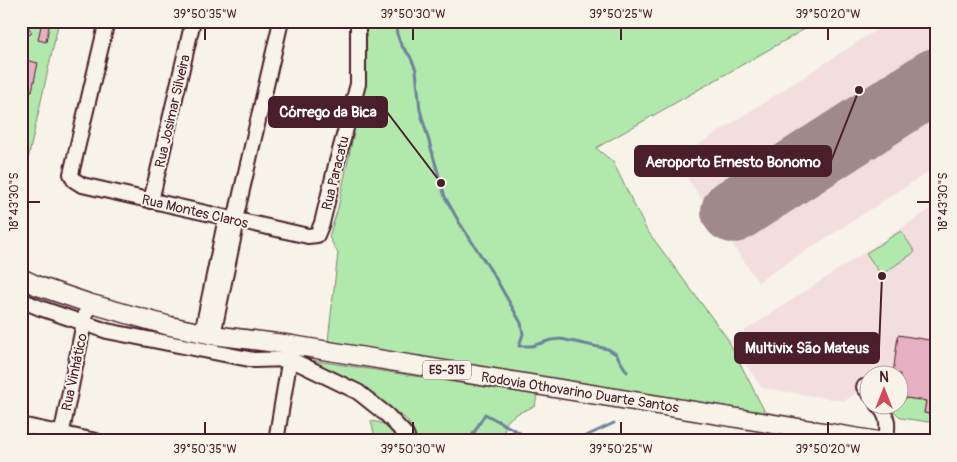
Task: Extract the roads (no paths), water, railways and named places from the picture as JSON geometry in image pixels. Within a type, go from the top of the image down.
[{"type":"main road","name":"Rodovia Othovarino Duarte Santos","points":[[21,278],[38,286],[88,303],[170,326],[291,352],[878,441]]},
{"type":"street","name":"Rua Montes Claros","points":[[107,21],[71,174],[74,180],[82,185],[308,236],[317,235]]},
{"type":"street","name":"Rua Josimar Silveira","points":[[151,200],[193,21]]},
{"type":"street","points":[[207,334],[281,21]]},
{"type":"street","name":"Rua Paracatu","points":[[317,235],[322,223],[358,84],[358,21]]},
{"type":"street","name":"Rodovia Othovarino Duarte Santos","points":[[21,300],[108,331],[254,360],[291,352]]},
{"type":"street","name":"Rua Vinhático","points":[[60,437],[88,303]]},
{"type":"street","points":[[276,441],[291,352],[358,392],[387,416],[406,435],[408,441]]},
{"type":"street","points":[[884,414],[888,424],[886,441]]},
{"type":"street","points":[[21,425],[60,437],[96,441]]},
{"type":"waterway","points":[[395,21],[401,45],[410,56],[416,70],[420,110],[445,197],[521,323],[523,334],[519,346],[532,346],[561,339],[608,349],[616,354],[627,372]]},
{"type":"waterway","points":[[469,441],[485,414],[538,441]]},
{"type":"waterway","points":[[572,441],[614,423]]},
{"type":"place","name":"Aeroporto Ernesto Bonomo","points":[[859,90]]},
{"type":"place","name":"Córrego da Bica","points":[[441,183]]},
{"type":"place","name":"Multivix São Mateus","points":[[882,276]]}]
